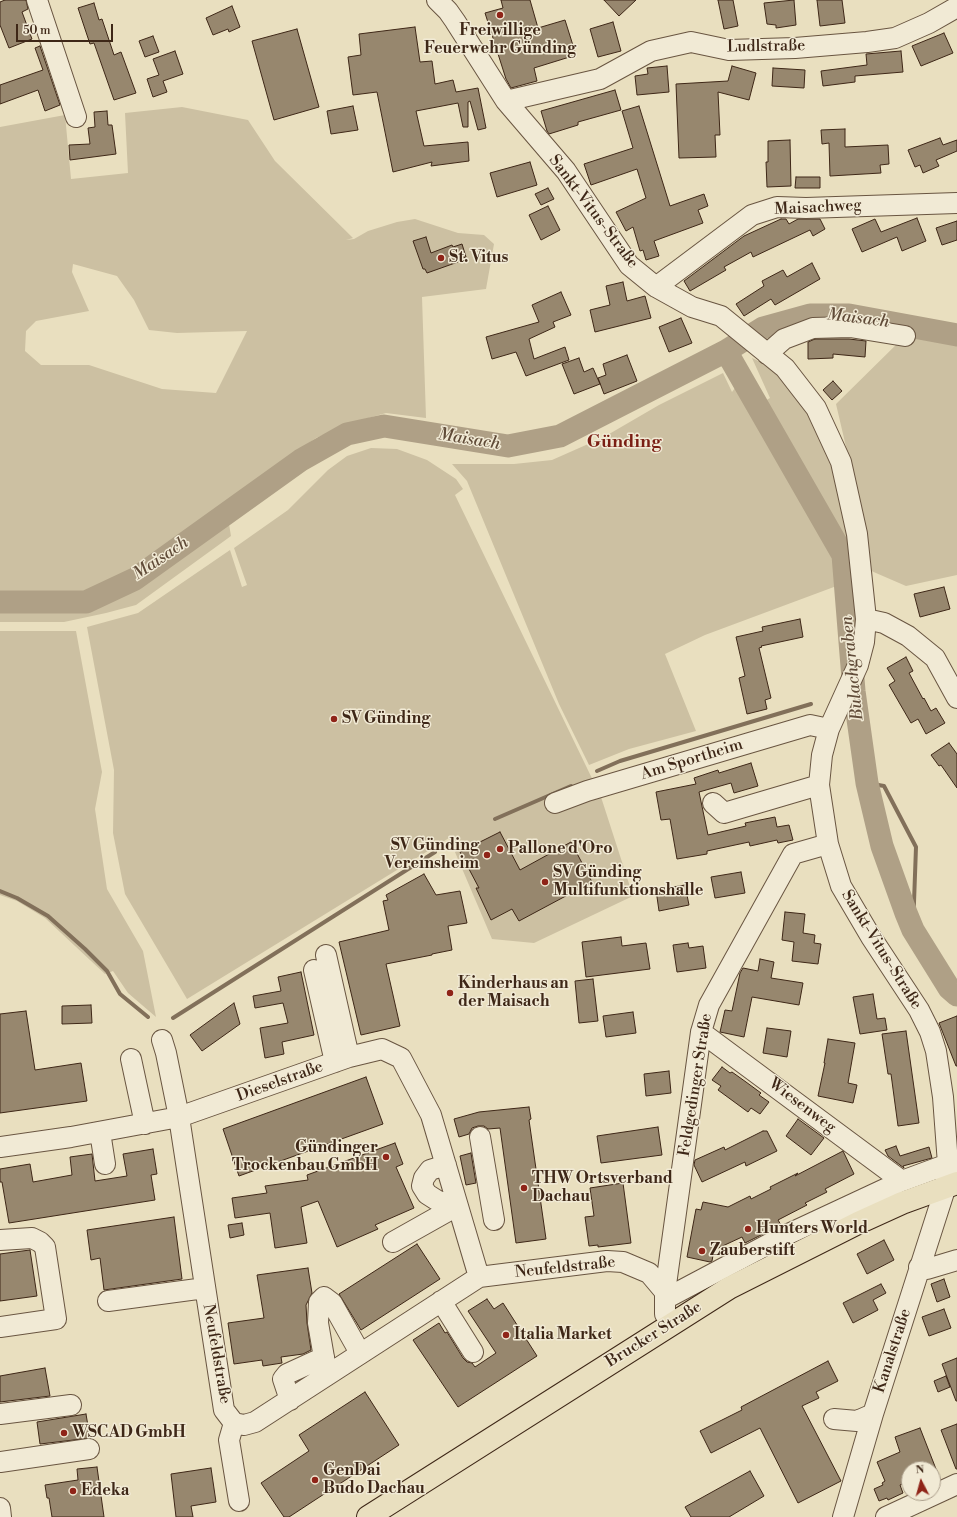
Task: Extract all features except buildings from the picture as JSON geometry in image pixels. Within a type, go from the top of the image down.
[{"type":"main road","name":"Brucker Straße","points":[[368,1517],[729,1288],[766,1268],[902,1203],[951,1165]]},
{"type":"street","points":[[37,0],[76,117]]},
{"type":"street","name":"Sankt-Vitus-Straße","points":[[437,0],[448,11],[506,101],[542,145],[566,171],[629,265],[656,287],[692,308],[721,316],[785,368],[816,408],[841,462],[857,534],[866,619],[864,642],[858,665],[829,729],[822,755],[819,785],[828,844],[841,886],[871,937],[919,1010],[930,1032],[936,1051],[951,1165]]},
{"type":"street","name":"Ludlstraße","points":[[506,101],[600,79],[651,51],[691,42],[729,50],[795,48],[867,42],[895,38],[928,23],[957,7]]},
{"type":"street","name":"Maisachweg","points":[[656,287],[752,216],[777,207],[806,208],[957,203]]},
{"type":"street","points":[[764,351],[784,339],[813,328],[850,327],[905,336]]},
{"type":"street","points":[[866,619],[884,623],[908,636],[935,658],[949,664],[957,698]]},
{"type":"street","name":"Am Sportheim","points":[[556,803],[587,791],[810,725],[829,729]]},
{"type":"street","points":[[713,802],[724,813],[819,785]]},
{"type":"street","name":"Feldgedinger Straße","points":[[671,1324],[666,1314],[665,1296],[701,1032],[709,1005],[794,854],[828,844]]},
{"type":"street","points":[[320,963],[342,1060]]},
{"type":"street","name":"Wiesenweg","points":[[701,1032],[902,1181]]},
{"type":"street","points":[[162,1040],[179,1117]]},
{"type":"street","name":"Dieselstraße","points":[[0,1147],[100,1132],[179,1117],[342,1060],[382,1049],[402,1058],[431,1115],[446,1165]]},
{"type":"street","points":[[131,1059],[145,1124]]},
{"type":"street","name":"Neufeldstraße","points":[[179,1117],[224,1410],[234,1423],[244,1425],[255,1422],[290,1400],[326,1366],[360,1353],[479,1277],[607,1261],[624,1262],[649,1273],[665,1296]]},
{"type":"street","points":[[100,1132],[105,1164]]},
{"type":"street","points":[[479,1277],[459,1211],[446,1165],[430,1170],[424,1178],[422,1186],[427,1194],[459,1211],[493,1215],[480,1137]]},
{"type":"street","points":[[665,1296],[782,1237],[902,1181],[951,1165]]},
{"type":"street","name":"Kanalstraße","points":[[843,1517],[873,1414],[951,1165]]},
{"type":"street","points":[[393,1242],[459,1211]]},
{"type":"street","points":[[0,1240],[32,1238],[40,1242],[45,1247],[56,1319],[0,1327]]},
{"type":"street","points":[[920,1267],[926,1269],[957,1260]]},
{"type":"street","points":[[108,1301],[205,1288]]},
{"type":"street","points":[[326,1366],[318,1323],[319,1302],[324,1297],[332,1303],[360,1353]]},
{"type":"street","points":[[441,1301],[473,1352]]},
{"type":"street","points":[[0,1414],[72,1405]]},
{"type":"street","points":[[834,1419],[857,1421],[873,1414]]},
{"type":"street","points":[[234,1423],[229,1440],[239,1501]]},
{"type":"street","points":[[0,1462],[89,1449]]},
{"type":"street","points":[[886,1517],[957,1484]]},
{"type":"street","points":[[0,1508],[1,1517]]},
{"type":"shaded area","points":[[182,107],[248,120],[275,161],[353,238],[346,240],[354,239],[368,231],[397,222],[415,219],[458,233],[484,235],[494,244],[486,289],[422,297],[426,418],[386,413],[351,423],[316,438],[247,486],[139,567],[107,587],[81,592],[0,591],[0,127],[65,115],[71,179],[128,173],[125,113]],"holes":[[[73,264],[117,276],[134,300],[149,330],[177,333],[247,331],[216,393],[162,389],[89,365],[41,365],[25,351],[26,331],[36,321],[89,311],[72,272]]]},
{"type":"shaded area","points":[[905,336],[957,345],[957,575],[906,586],[869,570],[861,511],[836,404]]},
{"type":"shaded area","points":[[752,358],[774,368],[809,413],[823,440],[837,483],[856,577],[850,581],[705,635],[665,654],[696,731],[629,749],[589,765],[559,704],[467,481],[452,464],[514,464],[552,460],[604,437],[659,405],[723,373],[732,392],[738,384],[763,402],[770,398]]},
{"type":"shaded area","name":"SV Günding","points":[[371,448],[397,449],[427,460],[456,479],[463,489],[455,495],[601,797],[633,896],[534,943],[492,939],[449,838],[187,999],[125,894],[113,833],[114,770],[87,627],[138,613],[230,550],[242,587],[247,585],[234,548],[288,510],[328,470],[347,456]]},
{"type":"shaded area","points":[[229,524],[231,536],[136,605],[64,622],[0,622],[0,612],[86,611],[141,585],[206,538]]},
{"type":"shaded area","points":[[0,631],[76,631],[102,772],[95,809],[107,889],[143,951],[156,1017],[128,993],[113,971],[105,974],[45,918],[17,901],[0,895]]},
{"type":"waterway","name":"Maisach","points":[[0,602],[86,602],[135,579],[301,460],[347,434],[384,426],[508,446],[560,436],[726,351],[763,328],[810,315],[849,315],[957,335]]},
{"type":"waterway","name":"Bulachgraben","points":[[726,351],[843,555],[854,691],[867,783],[882,846],[913,930],[949,988],[957,995]]},
{"type":"waterway","points":[[597,771],[620,761],[811,704]]},
{"type":"waterway","points":[[867,783],[884,786],[916,847],[913,930]]},
{"type":"waterway","points":[[495,819],[571,786]]},
{"type":"waterway","points":[[173,1018],[435,852]]},
{"type":"waterway","points":[[0,891],[17,898],[48,916],[107,971],[120,994],[148,1017]]},
{"type":"place","name":"Freiwillige Feuerwehr Günding","points":[[500,15]]},
{"type":"place","name":"St. Vitus","points":[[441,258]]},
{"type":"place","name":"SV Günding","points":[[334,719]]},
{"type":"place","name":"Pallone d'Oro","points":[[500,849]]},
{"type":"place","name":"SV Günding Vereinsheim","points":[[487,855]]},
{"type":"place","name":"SV Günding Multifunktionshalle","points":[[545,882]]},
{"type":"place","name":"Kinderhaus an der Maisach","points":[[450,993]]},
{"type":"place","name":"Gündinger Trockenbau GmbH","points":[[386,1157]]},
{"type":"place","name":"THW Ortsverband Dachau","points":[[524,1188]]},
{"type":"place","name":"Hunters World","points":[[748,1229]]},
{"type":"place","name":"Zauberstift","points":[[702,1251]]},
{"type":"place","name":"Italia Market","points":[[506,1335]]},
{"type":"place","name":"WSCAD GmbH","points":[[64,1433]]},
{"type":"place","name":"GenDai Budo Dachau","points":[[315,1480]]},
{"type":"place","name":"Edeka","points":[[73,1491]]},
{"type":"district","name":"Günding","points":[[624,443]]}]
